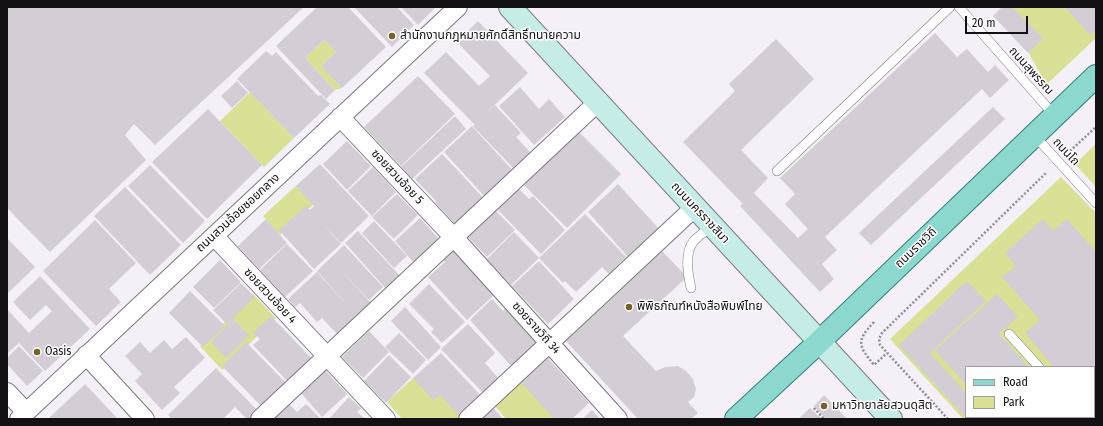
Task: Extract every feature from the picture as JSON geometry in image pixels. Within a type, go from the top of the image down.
[{"type":"main road","name":"ถนนนครราชสีมา","points":[[510,7],[890,419]]},
{"type":"main road","name":"ถนนราชวิถี","points":[[736,419],[819,342],[1096,76]]},
{"type":"street","name":"ถนนสวนอ้อยซอยกลาง","points":[[22,416],[458,7]]},
{"type":"street","points":[[260,419],[598,102]]},
{"type":"street","name":"ซอยสวนอ้อย 5","points":[[340,117],[453,238]]},
{"type":"street","points":[[468,419],[695,207]]},
{"type":"street","name":"ซอยสวนอ้อย 4","points":[[214,236],[326,357],[386,419]]},
{"type":"street","name":"ซอยราชวิถี 34","points":[[453,238],[618,419]]},
{"type":"street","points":[[86,355],[145,419]]},
{"type":"street","points":[[7,392],[22,416]]},
{"type":"lane","points":[[777,171],[950,7]]},
{"type":"lane","points":[[962,11],[972,7]]},
{"type":"lane","name":"ถนนสุพรรณ","points":[[962,11],[1054,115]]},
{"type":"lane","name":"ถนนโถ","points":[[1034,135],[1096,203]]},
{"type":"lane","points":[[691,288],[688,258],[689,250],[695,240],[712,226]]},
{"type":"lane","points":[[1009,334],[1039,366]]},
{"type":"path","points":[[948,419],[880,345],[879,339],[882,333],[1096,127]]},
{"type":"path","points":[[876,320],[865,332],[861,342],[862,350],[874,365],[887,353]]},
{"type":"path","points":[[814,408],[824,419]]},
{"type":"green space","points":[[1004,7],[1096,7],[1096,38],[1046,85]]},
{"type":"green space","points":[[324,40],[336,52],[321,66],[342,88],[335,90],[305,58]]},
{"type":"green space","points":[[250,92],[294,138],[264,167],[220,121]]},
{"type":"green space","points":[[1096,144],[1096,187],[1075,164]]},
{"type":"green space","points":[[1061,177],[1096,213],[1096,419],[963,419],[890,339]]},
{"type":"green space","points":[[299,183],[316,202],[280,235],[263,216]]},
{"type":"green space","points":[[253,294],[276,318],[222,370],[200,346]]},
{"type":"green space","points":[[424,368],[464,413],[457,419],[402,419],[387,402]]},
{"type":"green space","points":[[522,377],[559,419],[506,419],[492,403]]},
{"type":"building","points":[[7,7],[304,7],[155,145],[134,124],[125,135],[146,160],[50,252],[7,208]]},
{"type":"building","points":[[317,7],[348,7],[386,47],[342,88],[321,66],[336,52],[324,40],[305,58],[335,90],[326,99],[276,46]]},
{"type":"building","name":"สำนักงานกฎหมายศักดิ์สิทธิ์ทนายความ","points":[[354,7],[397,7],[414,25],[392,47]]},
{"type":"building","points":[[401,7],[436,7],[418,25]]},
{"type":"building","points":[[1002,7],[1012,7],[1043,38],[1028,53],[993,16]]},
{"type":"building","points":[[1065,7],[1096,7],[1096,29],[1090,35]]},
{"type":"building","points":[[478,21],[528,73],[480,119],[495,105],[521,133],[516,137],[532,154],[515,170],[473,126],[475,125],[424,73],[446,52],[479,86],[490,76],[457,42]]},
{"type":"building","points":[[935,33],[957,57],[967,49],[988,72],[995,65],[1009,80],[990,98],[982,89],[825,237],[837,250],[822,264],[834,279],[820,292],[740,206],[743,204],[683,142],[735,91],[729,84],[776,39],[814,79],[741,150],[768,178],[754,193],[798,238],[808,229],[785,204],[795,194],[780,178]]},
{"type":"building","points":[[266,51],[272,56],[276,52],[318,96],[321,95],[330,104],[294,138],[237,79]]},
{"type":"building","points":[[418,76],[455,114],[401,166],[364,127]]},
{"type":"building","points":[[237,81],[248,93],[232,108],[221,96]]},
{"type":"building","points":[[520,87],[539,109],[549,99],[565,117],[534,145],[499,106]]},
{"type":"building","points":[[993,107],[1005,119],[871,245],[859,233]]},
{"type":"building","points":[[208,109],[262,165],[207,219],[152,162]]},
{"type":"building","points":[[455,116],[466,129],[412,179],[401,167]]},
{"type":"building","points":[[472,126],[514,172],[486,198],[444,152]]},
{"type":"building","points":[[578,131],[621,174],[567,228],[524,185]]},
{"type":"building","points":[[347,141],[371,166],[347,190],[323,164]]},
{"type":"building","points":[[442,154],[463,176],[436,201],[415,179]]},
{"type":"building","points":[[320,164],[369,216],[341,243],[322,223],[341,244],[314,269],[279,230],[306,206],[310,210],[314,206],[296,186]]},
{"type":"building","points":[[150,165],[205,221],[183,243],[128,186]]},
{"type":"building","points":[[373,167],[396,192],[372,216],[348,191]]},
{"type":"building","points":[[463,176],[485,200],[457,226],[435,202]]},
{"type":"building","points":[[618,184],[660,230],[629,258],[588,212]]},
{"type":"building","points":[[125,187],[181,245],[150,275],[94,216]]},
{"type":"building","points":[[518,188],[529,199],[533,196],[565,230],[541,254],[497,209]]},
{"type":"building","points":[[397,194],[418,215],[394,239],[372,217]]},
{"type":"building","points":[[493,208],[515,230],[487,257],[466,235]]},
{"type":"building","points":[[585,214],[626,257],[609,274],[602,267],[576,292],[565,281],[563,283],[539,258]]},
{"type":"building","points":[[420,218],[440,240],[414,263],[395,241]]},
{"type":"building","points":[[266,219],[287,243],[259,269],[238,246]]},
{"type":"building","points":[[1043,219],[1053,231],[1067,219],[1096,252],[1096,384],[1095,366],[1053,366],[1025,333],[1040,320],[1002,277],[1016,266],[1005,253]]},
{"type":"building","points":[[95,220],[136,263],[109,289],[121,302],[96,326],[43,271]]},
{"type":"building","points":[[374,221],[407,256],[394,268],[362,233]]},
{"type":"building","points":[[358,231],[402,278],[388,291],[345,243]]},
{"type":"building","points":[[514,232],[539,258],[511,285],[487,259]]},
{"type":"building","points":[[7,238],[35,267],[7,294]]},
{"type":"building","points":[[287,244],[313,271],[285,297],[260,270]]},
{"type":"building","points":[[344,245],[383,287],[369,300],[338,267],[371,303],[357,316],[317,271]]},
{"type":"building","points":[[451,246],[495,294],[467,320],[428,277],[445,262],[440,256]]},
{"type":"building","name":"พิพิธภัณฑ์หนังสือพิมพ์ไทย","points":[[662,251],[687,277],[623,336],[656,371],[665,367],[678,366],[686,371],[693,379],[696,389],[694,397],[688,402],[698,413],[691,419],[638,419],[566,341]]},
{"type":"building","points":[[220,260],[241,282],[214,308],[193,287]]},
{"type":"building","points":[[539,261],[574,299],[548,324],[512,286]]},
{"type":"building","points":[[317,272],[359,318],[340,337],[322,318],[317,322],[300,303],[295,307],[288,299]]},
{"type":"building","points":[[40,276],[90,329],[45,371],[19,343],[7,354],[7,309],[29,333],[52,311],[46,305],[30,320],[13,302]]},
{"type":"building","points":[[967,281],[986,301],[930,353],[965,392],[965,417],[899,345]]},
{"type":"building","points":[[241,283],[255,297],[227,324],[213,310]]},
{"type":"building","points":[[429,284],[465,322],[442,343],[431,332],[434,329],[409,304]]},
{"type":"building","points":[[190,291],[225,326],[203,347],[169,313]]},
{"type":"building","points":[[997,294],[1018,317],[999,334],[1028,366],[965,366],[965,384],[935,350]]},
{"type":"building","points":[[492,299],[503,311],[506,307],[539,344],[513,368],[470,320]]},
{"type":"building","points":[[405,307],[441,347],[428,360],[391,321]]},
{"type":"building","points":[[271,316],[314,361],[290,384],[253,345],[260,339],[253,333]]},
{"type":"building","points":[[233,319],[249,335],[226,358],[211,342]]},
{"type":"building","points":[[468,324],[495,353],[485,363],[500,380],[484,394],[441,349]]},
{"type":"building","points":[[369,331],[389,352],[363,378],[342,357]]},
{"type":"building","points":[[399,333],[426,360],[413,374],[385,347]]},
{"type":"building","points":[[186,337],[205,358],[174,387],[180,393],[162,410],[135,381],[142,374],[125,356],[140,342],[150,353],[164,340],[172,349]]},
{"type":"building","points":[[246,342],[285,382],[261,406],[222,366]]},
{"type":"building","points":[[19,346],[43,371],[27,386],[7,364],[7,358]]},
{"type":"building","points":[[441,353],[482,397],[460,417],[440,395],[433,400],[413,378]]},
{"type":"building","points":[[389,355],[411,377],[386,403],[364,381]]},
{"type":"building","points":[[545,355],[589,403],[572,419],[554,419],[519,380]]},
{"type":"building","points":[[216,368],[259,412],[252,419],[247,419],[235,407],[223,419],[172,419],[168,415]]},
{"type":"building","points":[[325,370],[347,394],[322,417],[301,393]]},
{"type":"building","points":[[85,384],[118,419],[48,419]]},
{"type":"building","points":[[824,395],[847,419],[826,419],[814,406]]},
{"type":"building","points":[[349,397],[361,408],[357,412],[364,418],[329,419]]},
{"type":"building","points":[[288,403],[297,412],[306,404],[321,419],[272,419]]},
{"type":"building","points":[[490,404],[503,419],[474,419]]},
{"type":"building","points":[[810,408],[822,419],[798,419]]},
{"type":"building","points":[[592,410],[600,419],[582,419]]},
{"type":"building","points":[[966,418],[990,419],[967,419]]},
{"type":"building","points":[[996,418],[1066,418],[1064,419]]},
{"type":"place","name":"สำนักงานกฎหมายศักดิ์สิทธิ์ทนายความ","points":[[392,36]]},
{"type":"place","name":"พิพิธภัณฑ์หนังสือพิมพ์ไทย","points":[[629,307]]},
{"type":"place","name":"Oasis","points":[[37,352]]},
{"type":"place","name":"มหาวิทยาลัยสวนดุสิต","points":[[824,406]]}]
